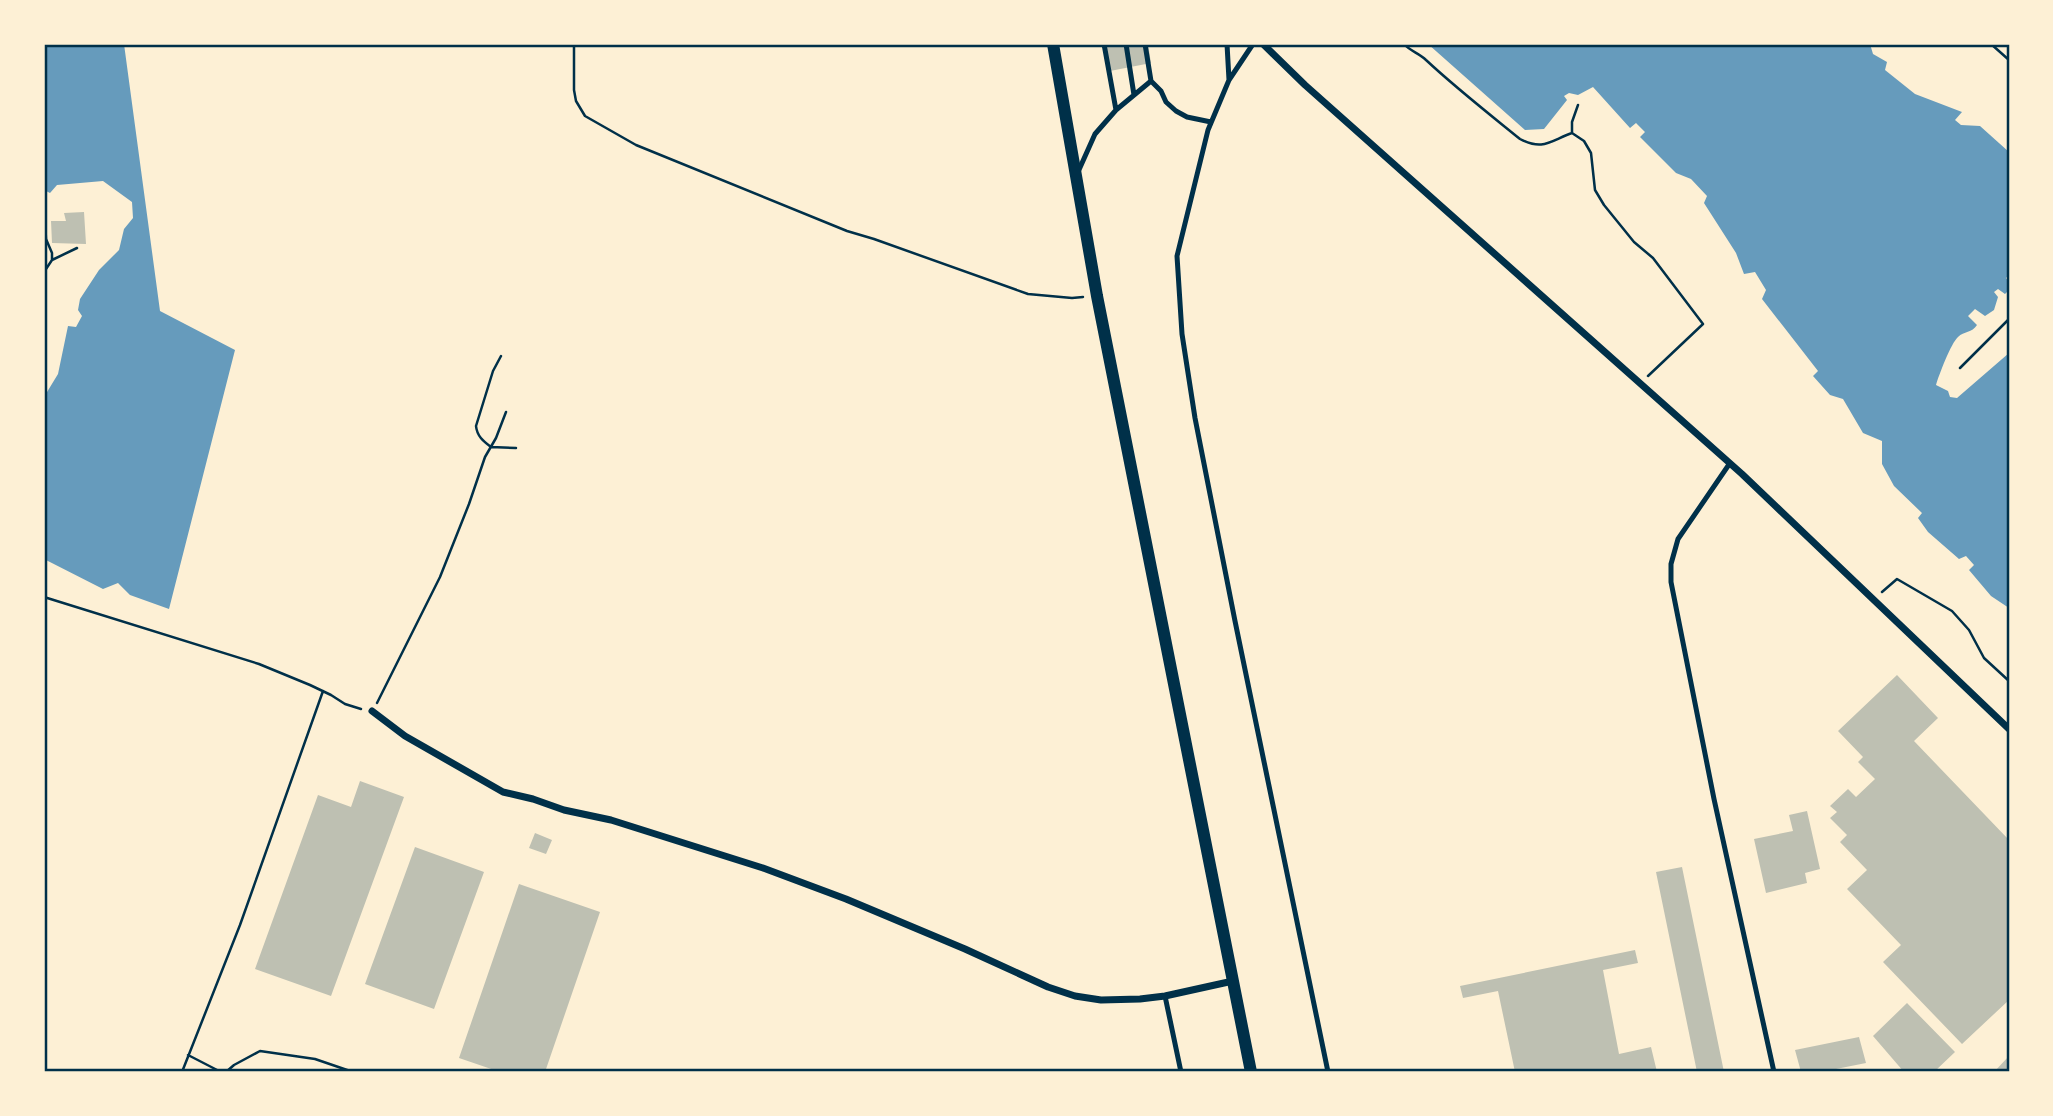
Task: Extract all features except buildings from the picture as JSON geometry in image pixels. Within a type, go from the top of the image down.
[{"type":"street","points":[[1053,44],[1097,296],[1251,1072]]},
{"type":"street","points":[[1263,44],[1315,94],[1730,463],[2009,729]]},
{"type":"street","points":[[372,711],[405,736],[503,792],[564,810],[611,820],[763,868],[846,899],[1048,987],[1075,996],[1101,1000],[1140,999],[1233,981]]},
{"type":"lane","points":[[1104,44],[1116,110]]},
{"type":"lane","points":[[1125,44],[1134,95]]},
{"type":"lane","points":[[1144,44],[1151,81],[1161,91],[1166,102],[1187,117],[1211,122]]},
{"type":"lane","points":[[1227,44],[1228,80]]},
{"type":"lane","points":[[1253,44],[1228,80],[1211,122],[1177,256],[1182,334],[1195,418],[1237,631],[1328,1072]]},
{"type":"lane","points":[[1077,175],[1095,134],[1116,110],[1151,81]]},
{"type":"lane","points":[[1730,463],[1678,539],[1671,564],[1671,582],[1715,805],[1774,1072]]},
{"type":"lane","points":[[1166,996],[1181,1072]]},
{"type":"path","points":[[574,44],[574,90],[576,101],[585,116],[636,145],[847,231],[1028,294],[1072,298],[1097,296]]},
{"type":"path","points":[[1404,44],[1520,139],[1532,145],[1547,145],[1572,133]]},
{"type":"path","points":[[1991,44],[2009,60]]},
{"type":"path","points":[[1572,133],[1572,121],[1578,105]]},
{"type":"path","points":[[1572,133],[1584,141],[1591,153],[1595,190],[1604,205],[1634,243],[1653,258],[1703,324],[1640,383]]},
{"type":"path","points":[[45,219],[46,239],[52,260]]},
{"type":"path","points":[[44,272],[52,260],[77,248]]},
{"type":"path","points":[[1960,368],[2009,319]]},
{"type":"path","points":[[501,356],[493,371],[476,426],[479,437],[491,447],[516,448]]},
{"type":"path","points":[[44,597],[259,664],[323,691],[345,704],[372,711],[440,577],[485,457],[506,412]]},
{"type":"path","points":[[1873,599],[1897,579],[1952,611],[1969,629],[1984,658],[2009,681]]},
{"type":"path","points":[[182,1072],[240,925],[323,691]]},
{"type":"path","points":[[188,1055],[224,1072],[260,1051],[315,1059],[353,1072]]},
{"type":"water","points":[[44,44],[124,44],[160,311],[235,350],[169,609],[130,595],[118,583],[103,589],[44,559],[44,397],[58,374],[68,326],[76,327],[82,316],[78,310],[80,299],[99,270],[119,250],[124,229],[133,218],[132,202],[103,181],[57,185],[50,193],[44,190]]},
{"type":"water","points":[[1428,44],[1870,44],[1873,54],[1887,62],[1885,70],[1915,94],[1962,112],[1955,120],[1961,125],[1980,126],[2009,152],[2009,275],[2006,278],[2009,290],[2005,294],[1998,289],[1994,292],[1998,297],[1994,310],[1985,316],[1975,309],[1968,316],[1977,325],[1955,340],[1936,385],[1948,391],[1950,397],[1957,398],[2009,353],[2009,608],[1991,596],[1969,570],[1974,565],[1966,556],[1959,559],[1928,532],[1918,518],[1922,513],[1894,486],[1882,464],[1882,441],[1863,433],[1843,399],[1830,395],[1813,376],[1818,371],[1762,299],[1766,290],[1755,272],[1744,274],[1736,253],[1704,203],[1707,196],[1691,179],[1676,173],[1640,137],[1645,132],[1636,123],[1630,128],[1593,87],[1578,95],[1569,93],[1564,96],[1567,100],[1544,129],[1525,130]]}]
